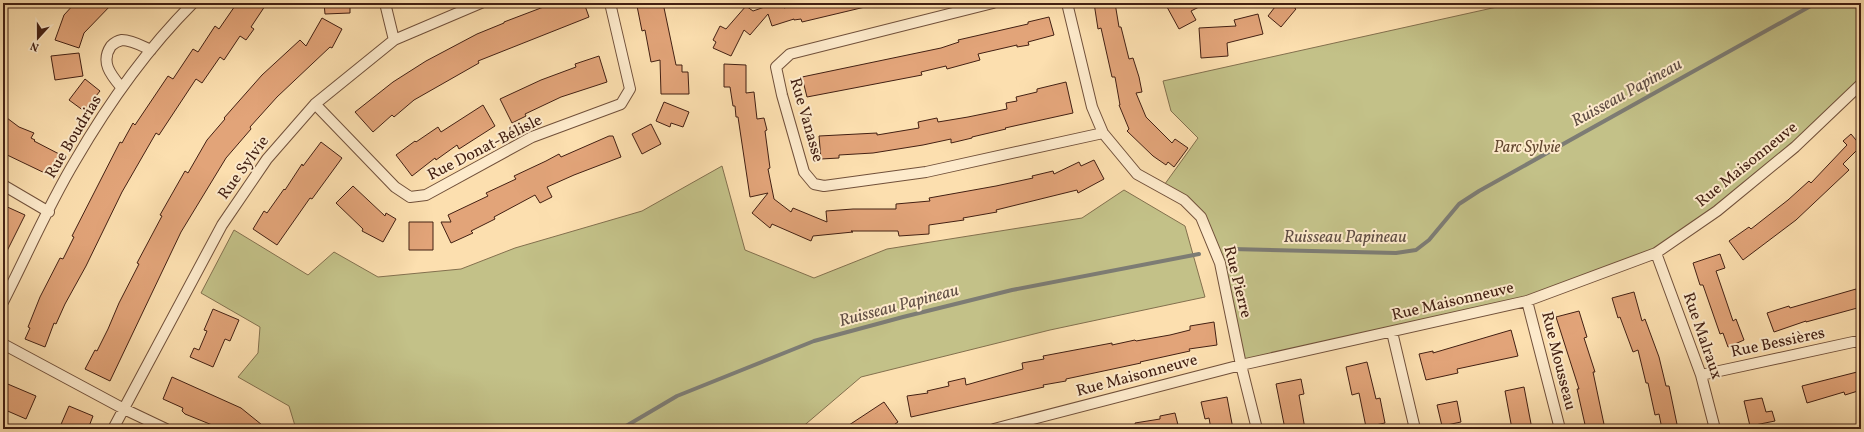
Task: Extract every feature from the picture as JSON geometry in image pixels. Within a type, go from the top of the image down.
[{"type":"street","name":"Rue Boudrias","points":[[3,302],[74,161],[121,87],[170,26],[193,3]]},
{"type":"street","points":[[385,3],[394,40]]},
{"type":"street","name":"Rue Sylvie","points":[[113,429],[222,225],[267,159],[314,104],[394,40],[481,3]]},
{"type":"street","name":"Rue Donat-Bélisle","points":[[314,104],[395,187],[410,196],[426,195],[532,137],[621,104],[630,89],[610,3]]},
{"type":"street","name":"Rue Vanasse","points":[[993,3],[790,54],[776,67],[782,95],[804,172],[814,184],[824,186],[926,172],[1103,133]]},
{"type":"street","name":"Rue Pierre","points":[[1067,3],[1092,107],[1103,133],[1137,174],[1184,200],[1201,217],[1220,263],[1241,365],[1257,429]]},
{"type":"street","points":[[121,87],[109,72],[106,65],[106,57],[114,43],[120,40],[130,41],[151,50]]},
{"type":"street","name":"Rue Maisonneuve","points":[[994,429],[1241,365],[1527,301],[1656,253],[1717,210],[1795,147],[1861,84]]},
{"type":"street","points":[[3,185],[49,212]]},
{"type":"street","name":"Rue Malraux","points":[[1656,253],[1701,375],[1715,429]]},
{"type":"street","name":"Rue Mousseau","points":[[1527,301],[1560,429]]},
{"type":"street","points":[[1392,332],[1415,429]]},
{"type":"street","name":"Rue Bessières","points":[[1701,375],[1853,342],[1861,342]]},
{"type":"street","points":[[3,344],[124,409],[166,429]]},
{"type":"green space","name":"Parc Sylvie","points":[[1515,3],[1861,3],[1861,84],[1795,147],[1656,253],[1527,301],[1241,365],[1220,263],[1201,217],[1162,188],[1198,138],[1171,111],[1163,81]]},
{"type":"green space","points":[[722,166],[745,250],[814,278],[887,249],[1082,218],[1124,190],[1185,226],[1205,297],[1050,330],[861,377],[800,429],[296,429],[289,406],[238,377],[258,353],[260,327],[201,293],[234,230],[308,275],[334,252],[378,277],[461,269],[515,248],[642,211]]},
{"type":"building","points":[[75,3],[113,3],[84,33],[79,48],[55,40],[64,15]]},
{"type":"building","points":[[237,3],[267,3],[251,27],[254,29],[246,40],[240,36],[224,60],[220,57],[202,83],[196,79],[159,135],[156,133],[122,192],[56,324],[54,323],[45,347],[25,339],[30,328],[28,327],[40,297],[60,258],[63,259],[74,237],[72,236],[120,142],[122,143],[133,123],[135,125],[168,76],[173,79],[193,49],[198,52],[215,26],[219,29]]},
{"type":"building","points":[[324,3],[350,3],[350,13],[325,14]]},
{"type":"building","points":[[554,3],[584,3],[589,17],[478,61],[479,63],[414,100],[394,117],[392,115],[373,132],[355,112],[393,82],[426,61],[477,34]]},
{"type":"building","points":[[651,3],[663,3],[676,65],[682,65],[682,72],[688,72],[689,94],[661,94],[660,60],[651,62],[645,30],[642,31],[637,6]]},
{"type":"building","points":[[776,3],[782,3],[784,8],[801,3],[864,3],[865,7],[802,22],[801,19],[794,19],[772,26],[768,14],[750,35],[744,30],[731,56],[713,48],[716,42],[713,40],[720,26],[726,29],[746,6],[753,11]]},
{"type":"building","points":[[1094,3],[1115,3],[1119,27],[1121,27],[1129,59],[1133,58],[1139,77],[1142,92],[1136,93],[1146,117],[1172,143],[1175,139],[1188,148],[1174,167],[1168,162],[1166,165],[1153,156],[1127,131],[1129,129],[1119,105],[1115,77],[1112,77],[1101,28],[1098,29]]},
{"type":"building","points":[[1175,3],[1207,3],[1191,11],[1196,20],[1179,29],[1167,7]]},
{"type":"building","points":[[1278,3],[1288,3],[1296,9],[1281,27],[1268,16]]},
{"type":"building","points":[[1258,14],[1263,34],[1227,43],[1228,56],[1201,58],[1199,28],[1236,26],[1234,20]]},
{"type":"building","points":[[1049,17],[1054,35],[1028,42],[1029,45],[1017,47],[1017,45],[978,54],[980,60],[947,69],[946,66],[921,72],[922,75],[807,97],[802,77],[941,48],[959,42],[958,40],[1028,24],[1028,22]]},
{"type":"building","points":[[322,18],[342,29],[332,48],[330,47],[277,97],[250,127],[251,129],[226,158],[181,232],[110,381],[85,369],[95,350],[97,351],[139,264],[137,263],[162,216],[160,215],[185,171],[188,173],[207,140],[225,119],[224,118],[262,75],[300,40],[306,46]]},
{"type":"building","points":[[79,53],[83,76],[55,80],[51,56]]},
{"type":"building","points":[[599,56],[607,82],[561,97],[525,114],[526,116],[512,123],[500,99],[541,80],[576,67],[575,64]]},
{"type":"building","points":[[724,64],[746,65],[746,93],[754,92],[757,119],[764,118],[767,130],[765,131],[770,168],[768,169],[774,199],[791,212],[793,208],[827,222],[826,211],[853,209],[896,209],[896,204],[930,201],[929,198],[1033,178],[1032,176],[1053,171],[1054,174],[1079,162],[1081,166],[1094,160],[1104,179],[1078,193],[1077,190],[996,210],[997,212],[963,218],[964,220],[929,225],[929,234],[899,236],[898,231],[851,231],[853,232],[813,236],[811,241],[772,224],[770,228],[752,213],[768,193],[750,197],[738,117],[736,117],[735,106],[733,106],[730,87],[724,87]]},
{"type":"building","points":[[85,79],[100,91],[84,111],[69,100]]},
{"type":"building","points":[[1066,82],[1073,113],[1005,128],[1006,129],[951,143],[951,139],[873,153],[839,155],[839,158],[821,159],[819,136],[877,133],[877,135],[919,128],[918,122],[937,118],[938,122],[1007,109],[1006,103],[1017,101],[1016,97],[1037,92],[1037,89]]},
{"type":"building","points":[[664,102],[689,112],[683,127],[671,123],[670,127],[656,121]]},
{"type":"building","points":[[483,105],[495,126],[459,149],[457,145],[436,160],[435,158],[412,176],[396,155],[438,127],[441,132]]},
{"type":"building","points":[[3,115],[19,127],[34,133],[31,138],[35,140],[34,141],[61,155],[51,176],[3,153]]},
{"type":"building","points":[[651,124],[661,144],[642,154],[632,134]]},
{"type":"building","points":[[1851,134],[1861,146],[1843,164],[1849,170],[1796,220],[1743,260],[1729,241],[1749,227],[1751,229],[1788,200],[1809,181],[1811,183],[1847,145],[1843,141]]},
{"type":"building","points":[[609,136],[613,136],[621,157],[547,187],[552,197],[540,203],[535,195],[494,217],[495,219],[471,231],[473,233],[451,243],[441,222],[451,222],[448,215],[488,196],[486,193],[516,179],[514,176],[559,154],[561,157]]},
{"type":"building","points":[[321,142],[342,158],[312,199],[310,198],[277,245],[253,229],[264,211],[267,213],[284,189],[285,190],[302,164],[303,166]]},
{"type":"building","points":[[353,186],[385,216],[386,213],[396,219],[383,242],[362,231],[363,229],[336,203]]},
{"type":"building","points":[[3,205],[25,215],[3,259]]},
{"type":"building","points":[[409,222],[433,222],[433,250],[409,250]]},
{"type":"building","points":[[1720,254],[1725,268],[1716,271],[1733,321],[1736,319],[1744,340],[1728,347],[1723,333],[1720,334],[1703,285],[1700,285],[1693,263]]},
{"type":"building","points":[[1856,289],[1861,307],[1806,321],[1774,332],[1767,313]]},
{"type":"building","points":[[1634,292],[1642,321],[1645,319],[1659,357],[1666,386],[1669,386],[1678,429],[1662,429],[1659,414],[1655,415],[1648,383],[1646,383],[1638,350],[1633,352],[1620,317],[1618,318],[1612,298]]},
{"type":"building","points":[[213,309],[239,320],[230,341],[225,339],[213,367],[190,357],[194,348],[199,350],[207,331],[204,330]]},
{"type":"building","points":[[1579,311],[1587,337],[1584,338],[1595,372],[1593,372],[1605,429],[1586,429],[1577,389],[1579,389],[1556,317]]},
{"type":"building","points":[[1214,322],[1217,345],[1189,349],[1190,351],[1066,379],[1066,381],[1043,385],[1044,387],[911,417],[907,396],[928,393],[927,391],[949,386],[948,382],[965,378],[966,385],[1023,369],[1022,363],[1044,359],[1043,356],[1112,343],[1112,345],[1170,335],[1190,330],[1190,326]]},
{"type":"building","points":[[1511,330],[1518,356],[1457,369],[1458,373],[1426,380],[1419,354],[1433,351],[1433,353]]},
{"type":"building","points":[[1367,362],[1376,399],[1380,398],[1385,423],[1366,427],[1359,393],[1352,395],[1346,367]]},
{"type":"building","points":[[1861,371],[1861,390],[1845,395],[1844,392],[1807,403],[1802,386]]},
{"type":"building","points":[[172,377],[241,408],[267,429],[222,429],[185,414],[182,411],[183,408],[163,399]]},
{"type":"building","points":[[1301,379],[1304,394],[1299,395],[1305,429],[1285,429],[1276,384]]},
{"type":"building","points":[[3,382],[36,396],[26,419],[3,409]]},
{"type":"building","points":[[1524,387],[1532,429],[1512,429],[1505,391]]},
{"type":"building","points":[[1227,397],[1233,429],[1211,429],[1209,418],[1205,419],[1201,402]]},
{"type":"building","points":[[1762,398],[1766,412],[1772,411],[1775,421],[1750,426],[1744,401]]},
{"type":"building","points":[[1457,401],[1461,422],[1442,426],[1437,405]]},
{"type":"building","points":[[884,402],[898,422],[888,429],[843,429]]},
{"type":"building","points":[[69,406],[93,416],[88,429],[59,429]]},
{"type":"building","points":[[1175,413],[1179,429],[1136,429],[1135,423],[1160,419],[1160,416]]},
{"type":"waterway","name":"Ruisseau Papineau","points":[[1232,249],[1396,253],[1416,250],[1429,240],[1459,204],[1479,191],[1816,3]]},
{"type":"waterway","name":"Ruisseau Papineau","points":[[621,429],[677,396],[814,341],[1012,290],[1199,254]]}]
